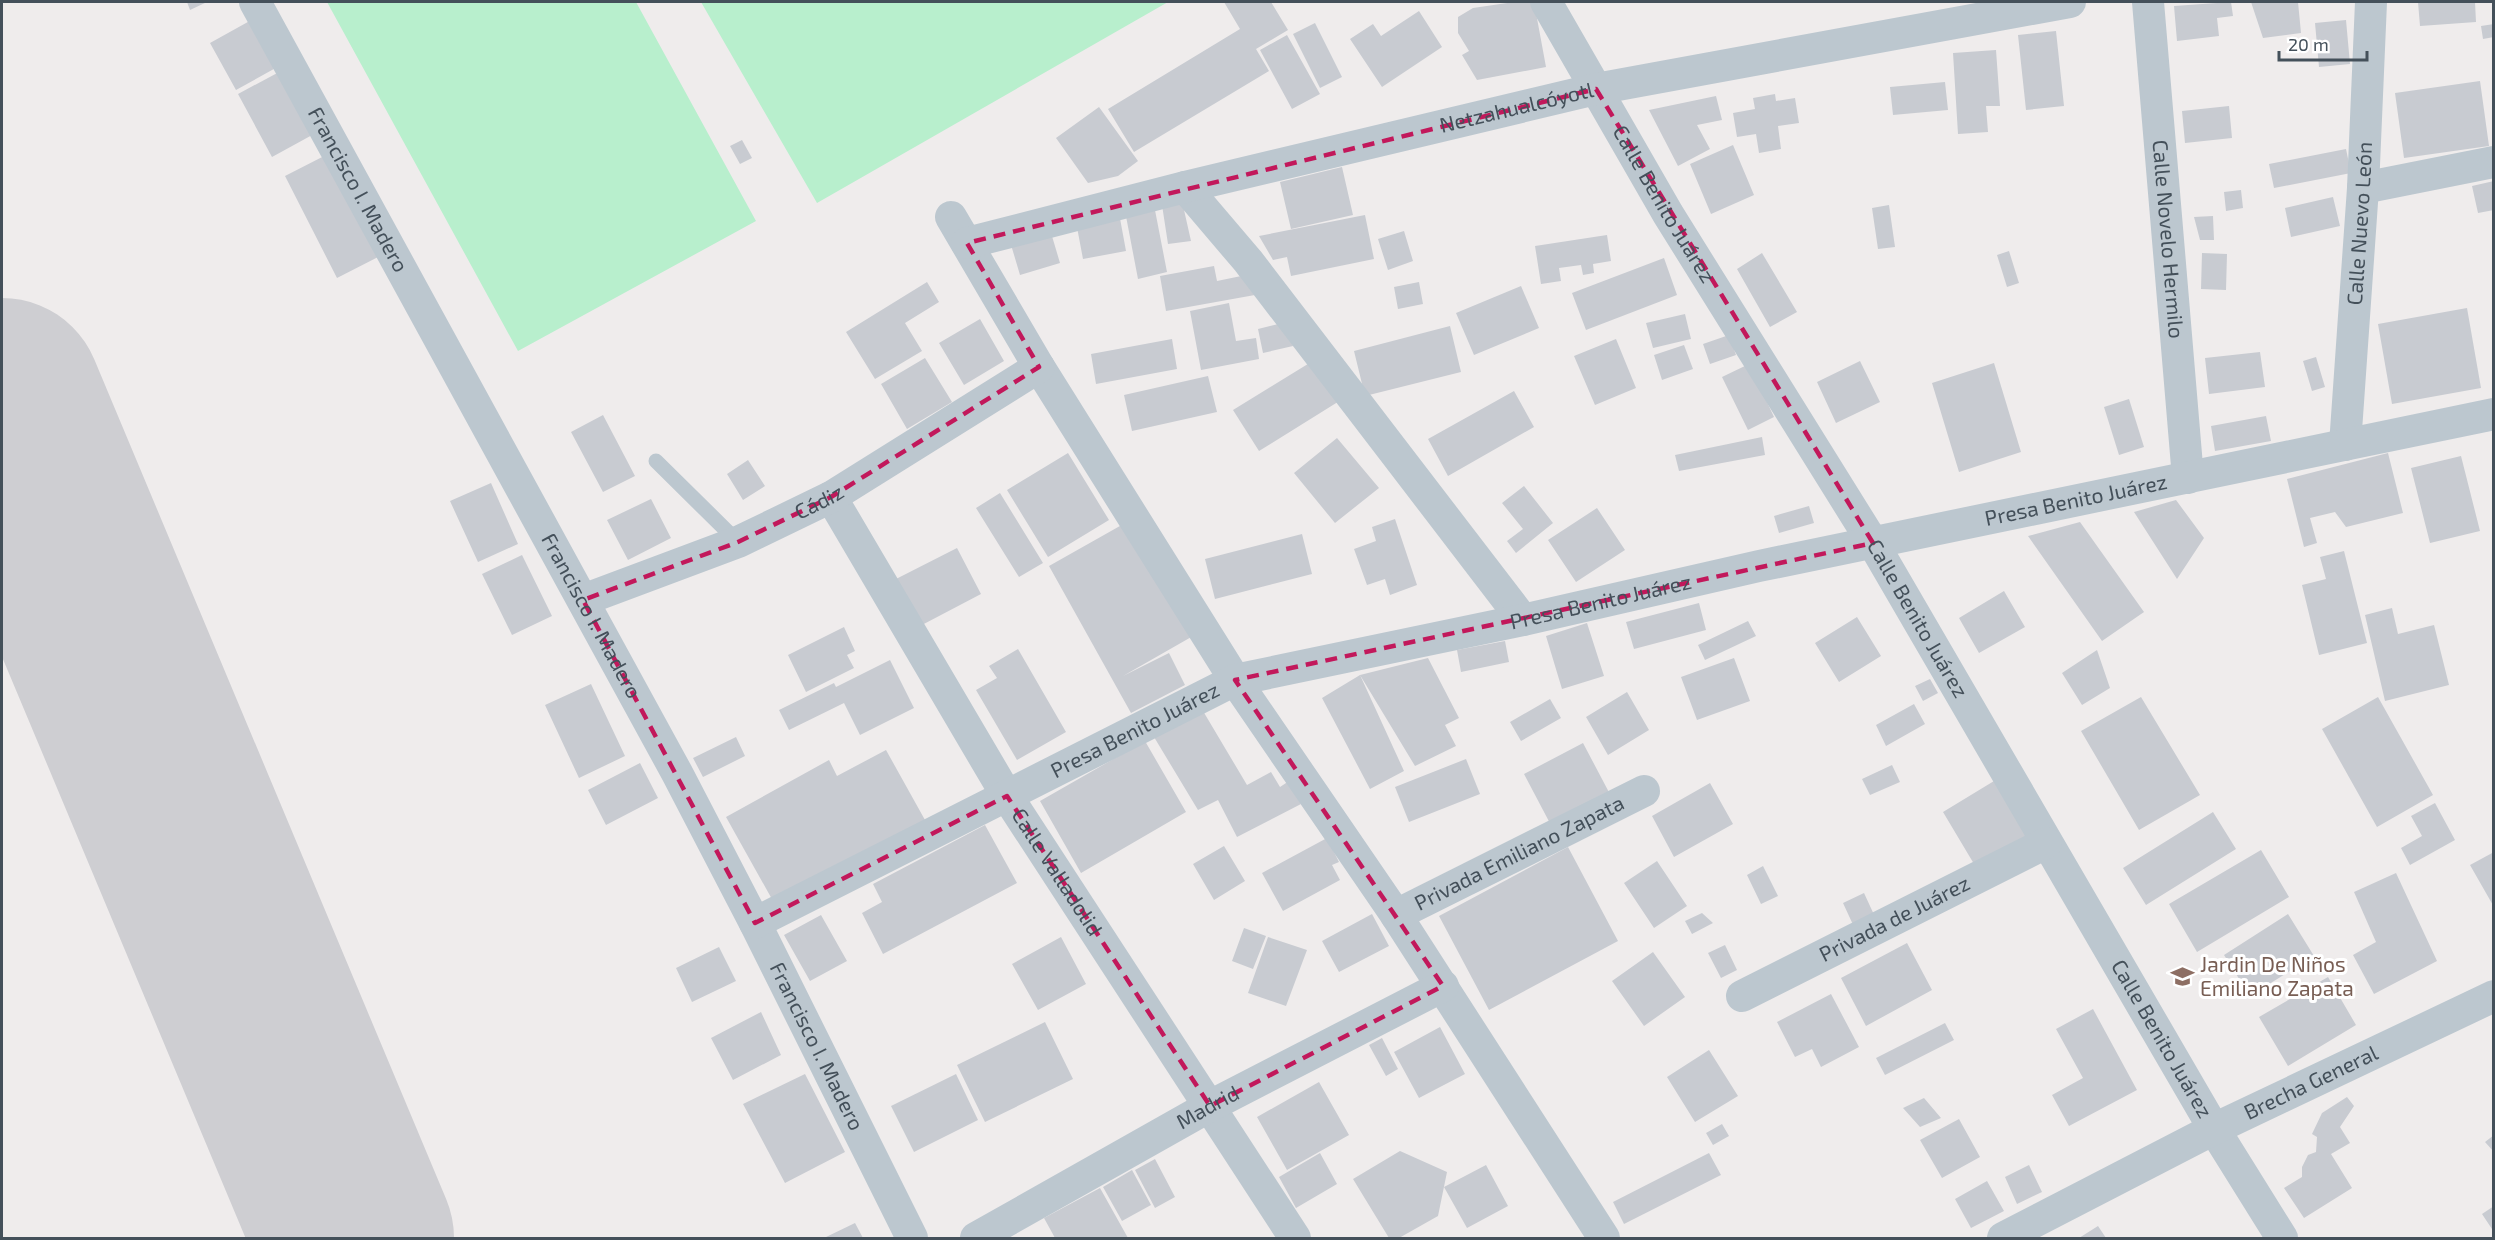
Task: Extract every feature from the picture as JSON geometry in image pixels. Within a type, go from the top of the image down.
[{"type":"street","name":"Francisco I. Madero","points":[[255,2],[584,600],[755,923],[912,1239]]},
{"type":"street","name":"Calle Benito Juárez","points":[[1546,2],[1668,214],[1873,543],[2214,1129],[2283,1239]]},
{"type":"street","name":"Netzahualcóyotl","points":[[1039,367],[959,230],[1185,187],[1596,89],[2070,2]]},
{"type":"street","name":"Calle Novelo Hermilo","points":[[2148,2],[2188,478]]},
{"type":"street","name":"Calle Nuevo León","points":[[2345,445],[2363,188],[2371,2]]},
{"type":"street","points":[[2363,188],[2493,162]]},
{"type":"street","points":[[1185,187],[1248,261],[1523,620]]},
{"type":"street","name":"Cádiz","points":[[584,600],[738,542],[831,497],[1039,367]]},
{"type":"street","points":[[1039,367],[1235,680],[1396,915],[1604,1239]]},
{"type":"street","name":"Presa Benito Juárez","points":[[755,923],[1235,680],[1523,620],[1759,566],[2493,414]]},
{"type":"street","name":"Calle Valladolid","points":[[831,497],[1007,796],[1295,1239]]},
{"type":"street","name":"Privada Emiliano Zapata","points":[[1396,915],[1644,791]]},
{"type":"street","name":"Privada de Juárez","points":[[1742,996],[2046,843]]},
{"type":"street","name":"Madrid","points":[[976,1239],[1210,1106],[1443,987]]},
{"type":"street","name":"Brecha General","points":[[2003,1239],[2214,1129],[2493,996]]},
{"type":"lane","points":[[656,461],[738,542]]},
{"type":"highlighted area","points":[[1596,89],[1873,543],[1235,680],[1443,986],[1210,1106],[1007,796],[755,923],[583,600],[738,542],[831,497],[1039,367],[967,243]]},
{"type":"green space","points":[[327,2],[636,2],[756,221],[518,351]]},
{"type":"green space","points":[[701,2],[1168,2],[817,203]]},
{"type":"building","points":[[187,2],[207,2],[190,10]]},
{"type":"building","points":[[1224,2],[1271,2],[1288,30],[1256,49],[1269,71],[1134,152],[1108,109],[1240,29]]},
{"type":"building","points":[[1514,2],[1534,2],[1546,67],[1477,80],[1462,55],[1469,51],[1458,33],[1458,17],[1473,8]]},
{"type":"building","points":[[2231,2],[2233,16],[2217,18],[2219,36],[2177,41],[2174,6]]},
{"type":"building","points":[[2251,2],[2298,2],[2301,33],[2263,38]]},
{"type":"building","points":[[2418,2],[2475,2],[2476,22],[2420,26]]},
{"type":"building","points":[[1419,11],[1442,47],[1382,87],[1350,39],[1373,24],[1381,36]]},
{"type":"building","points":[[255,18],[281,65],[236,90],[210,43]]},
{"type":"building","points":[[2346,20],[2350,64],[2319,67],[2315,23]]},
{"type":"building","points":[[1315,23],[1342,77],[1320,88],[1293,34]]},
{"type":"building","points":[[2494,24],[2494,37],[2483,39],[2481,26]]},
{"type":"building","points":[[2056,31],[2064,106],[2026,110],[2018,35]]},
{"type":"building","points":[[1287,35],[1320,94],[1292,109],[1260,50]]},
{"type":"building","points":[[1996,50],[2000,106],[1986,106],[1988,132],[1958,134],[1953,53]]},
{"type":"building","points":[[281,71],[314,134],[272,157],[238,94]]},
{"type":"building","points":[[2480,81],[2489,146],[2404,158],[2395,93]]},
{"type":"building","points":[[1945,82],[1948,110],[1893,115],[1890,87]]},
{"type":"building","points":[[1775,94],[1776,101],[1795,98],[1799,123],[1778,126],[1781,149],[1759,153],[1756,134],[1737,137],[1733,113],[1755,109],[1753,98]]},
{"type":"building","points":[[1716,96],[1722,120],[1697,125],[1710,149],[1678,166],[1649,110]]},
{"type":"building","points":[[2229,106],[2232,138],[2185,143],[2182,111]]},
{"type":"building","points":[[1099,107],[1138,161],[1118,176],[1088,183],[1056,138]]},
{"type":"building","points":[[742,140],[752,158],[740,164],[730,146]]},
{"type":"building","points":[[1733,145],[1754,195],[1711,214],[1690,164]]},
{"type":"building","points":[[2346,149],[2351,173],[2274,188],[2269,164]]},
{"type":"building","points":[[330,153],[382,255],[337,278],[285,176]]},
{"type":"building","points":[[1342,167],[1353,215],[1291,229],[1280,182]]},
{"type":"building","points":[[2494,181],[2494,210],[2478,213],[2472,186]]},
{"type":"building","points":[[2241,190],[2243,208],[2226,211],[2224,192]]},
{"type":"building","points":[[2333,197],[2340,226],[2291,237],[2285,208]]},
{"type":"building","points":[[1182,201],[1191,241],[1168,244],[1162,205]]},
{"type":"building","points":[[1154,205],[1167,272],[1138,279],[1125,211]]},
{"type":"building","points":[[1889,205],[1895,247],[1878,249],[1872,208]]},
{"type":"building","points":[[1119,213],[1126,251],[1083,259],[1076,222]]},
{"type":"building","points":[[1365,215],[1374,259],[1291,276],[1287,257],[1273,260],[1259,236]]},
{"type":"building","points":[[2213,216],[2214,240],[2200,240],[2194,217]]},
{"type":"building","points":[[1049,226],[1060,263],[1020,275],[1009,238]]},
{"type":"building","points":[[1404,231],[1413,261],[1388,270],[1378,239]]},
{"type":"building","points":[[1607,235],[1611,261],[1593,264],[1594,273],[1583,275],[1581,265],[1559,268],[1561,281],[1541,284],[1535,246]]},
{"type":"building","points":[[2009,251],[2019,283],[2007,287],[1997,255]]},
{"type":"building","points":[[1762,253],[1797,312],[1770,327],[1737,269]]},
{"type":"building","points":[[2202,253],[2227,254],[2226,290],[2201,289]]},
{"type":"building","points":[[1664,258],[1677,295],[1586,330],[1572,293]]},
{"type":"building","points":[[1214,266],[1217,281],[1251,274],[1266,293],[1166,311],[1160,276]]},
{"type":"building","points":[[927,282],[939,302],[905,323],[922,351],[875,379],[846,332]]},
{"type":"building","points":[[1419,282],[1423,304],[1398,309],[1394,287]]},
{"type":"building","points":[[1521,286],[1539,328],[1474,355],[1456,313]]},
{"type":"building","points":[[1229,303],[1236,341],[1256,338],[1259,359],[1201,370],[1190,311]]},
{"type":"building","points":[[2467,308],[2481,388],[2392,404],[2378,324]]},
{"type":"building","points":[[1685,314],[1691,339],[1653,348],[1646,323]]},
{"type":"building","points":[[980,319],[1004,361],[964,385],[939,343]]},
{"type":"building","points":[[1287,322],[1293,346],[1263,353],[1258,329]]},
{"type":"building","points":[[1450,326],[1461,372],[1365,396],[1354,351]]},
{"type":"building","points":[[1729,335],[1736,355],[1710,364],[1703,344]]},
{"type":"building","points":[[1172,339],[1177,369],[1096,384],[1091,354]]},
{"type":"building","points":[[1616,339],[1636,388],[1595,405],[1574,356]]},
{"type":"building","points":[[1684,345],[1693,369],[1662,380],[1654,355]]},
{"type":"building","points":[[2260,352],[2265,387],[2209,394],[2205,358]]},
{"type":"building","points":[[2316,357],[2325,387],[2312,391],[2303,361]]},
{"type":"building","points":[[925,358],[952,402],[907,429],[881,384]]},
{"type":"building","points":[[1316,359],[1341,400],[1259,451],[1233,410]]},
{"type":"building","points":[[1860,361],[1880,402],[1836,423],[1817,382]]},
{"type":"building","points":[[1994,363],[2021,452],[1959,472],[1932,383]]},
{"type":"building","points":[[1749,364],[1774,417],[1748,430],[1722,377]]},
{"type":"building","points":[[1208,376],[1217,412],[1132,431],[1124,395]]},
{"type":"building","points":[[1514,391],[1534,427],[1448,476],[1428,439]]},
{"type":"building","points":[[2129,399],[2144,447],[2119,455],[2104,407]]},
{"type":"building","points":[[603,415],[635,476],[603,492],[571,432]]},
{"type":"building","points":[[2266,416],[2271,441],[2215,451],[2211,426]]},
{"type":"building","points":[[1762,437],[1765,455],[1679,471],[1675,455]]},
{"type":"building","points":[[1337,438],[1379,488],[1335,523],[1294,473]]},
{"type":"building","points":[[1068,453],[1109,520],[1048,557],[1007,490]]},
{"type":"building","points":[[2388,453],[2403,513],[2346,527],[2335,512],[2310,518],[2317,543],[2304,547],[2287,479]]},
{"type":"building","points":[[2461,456],[2480,531],[2430,543],[2411,468]]},
{"type":"building","points":[[748,460],[765,486],[743,500],[727,474]]},
{"type":"building","points":[[491,483],[518,544],[478,562],[450,501]]},
{"type":"building","points":[[1524,486],[1553,523],[1516,553],[1507,541],[1523,529],[1502,503]]},
{"type":"building","points":[[1000,493],[1043,563],[1019,577],[976,508]]},
{"type":"building","points":[[651,499],[671,538],[628,560],[607,520]]},
{"type":"building","points":[[2176,500],[2204,538],[2177,579],[2134,512]]},
{"type":"building","points":[[1809,506],[1814,523],[1779,533],[1774,516]]},
{"type":"building","points":[[1597,508],[1625,550],[1576,582],[1548,540]]},
{"type":"building","points":[[1395,519],[1417,585],[1390,595],[1385,579],[1367,585],[1354,549],[1376,541],[1372,527]]},
{"type":"building","points":[[1127,522],[1193,636],[1123,676],[1169,653],[1185,685],[1131,713],[1049,566]]},
{"type":"building","points":[[2080,522],[2144,612],[2102,641],[2028,536]]},
{"type":"building","points":[[1302,534],[1312,574],[1215,599],[1205,559]]},
{"type":"building","points":[[957,548],[981,594],[920,626],[896,579]]},
{"type":"building","points":[[2344,551],[2367,643],[2319,655],[2302,585],[2326,579],[2320,557]]},
{"type":"building","points":[[522,555],[552,616],[512,635],[482,574]]},
{"type":"building","points":[[2004,591],[2025,627],[1979,653],[1959,618]]},
{"type":"building","points":[[1699,603],[1706,630],[1634,649],[1626,622]]},
{"type":"building","points":[[2392,608],[2398,634],[2434,625],[2449,685],[2385,701],[2365,615]]},
{"type":"building","points":[[1857,617],[1881,656],[1839,682],[1815,643]]},
{"type":"building","points":[[1748,621],[1756,636],[1705,660],[1698,645]]},
{"type":"building","points":[[1587,623],[1604,676],[1562,689],[1546,636]]},
{"type":"building","points":[[844,627],[855,651],[847,655],[854,668],[806,692],[788,655]]},
{"type":"building","points":[[1505,641],[1509,662],[1461,672],[1457,650]]},
{"type":"building","points":[[1018,649],[1066,732],[1017,760],[976,690],[997,678],[989,666]]},
{"type":"building","points":[[2097,650],[2110,688],[2082,705],[2062,673]]},
{"type":"building","points":[[1428,658],[1459,718],[1445,725],[1456,746],[1415,766],[1360,675]]},
{"type":"building","points":[[1734,658],[1750,701],[1697,720],[1681,677]]},
{"type":"building","points":[[890,660],[914,708],[860,735],[844,703],[789,730],[779,710],[834,683],[836,687]]},
{"type":"building","points":[[1360,675],[1404,771],[1370,789],[1322,698]]},
{"type":"building","points":[[1930,679],[1938,693],[1923,701],[1915,686]]},
{"type":"building","points":[[591,684],[625,756],[579,778],[545,705]]},
{"type":"building","points":[[1627,692],[1649,730],[1608,755],[1586,717]]},
{"type":"building","points":[[2141,697],[2200,795],[2139,830],[2081,731]]},
{"type":"building","points":[[2378,697],[2433,795],[2377,827],[2322,729]]},
{"type":"building","points":[[1550,699],[1561,718],[1521,741],[1510,722]]},
{"type":"building","points":[[1914,704],[1925,724],[1886,746],[1876,725]]},
{"type":"building","points":[[1203,711],[1247,785],[1271,772],[1280,787],[1289,781],[1301,804],[1237,837],[1218,800],[1198,810],[1154,737]]},
{"type":"building","points":[[736,737],[745,756],[703,777],[693,758]]},
{"type":"building","points":[[1145,741],[1186,812],[1081,873],[1040,801]]},
{"type":"building","points":[[1583,743],[1612,798],[1553,829],[1524,774]]},
{"type":"building","points":[[886,750],[925,820],[773,901],[726,817],[829,760],[837,776]]},
{"type":"building","points":[[1466,759],[1480,794],[1409,822],[1395,787]]},
{"type":"building","points":[[640,763],[658,798],[606,825],[588,790]]},
{"type":"building","points":[[1892,765],[1900,782],[1870,795],[1862,779]]},
{"type":"building","points":[[1994,781],[2028,838],[1977,869],[1943,812]]},
{"type":"building","points":[[1710,783],[1733,824],[1674,857],[1652,816]]},
{"type":"building","points":[[2435,803],[2455,840],[2410,865],[2401,848],[2422,836],[2411,816]]},
{"type":"building","points":[[2213,812],[2236,849],[2146,905],[2123,868]]},
{"type":"building","points":[[985,825],[1017,883],[883,954],[862,913],[882,902],[873,884]]},
{"type":"building","points":[[1327,838],[1339,862],[1332,865],[1340,880],[1283,911],[1262,873]]},
{"type":"building","points":[[1224,846],[1245,881],[1214,900],[1193,864]]},
{"type":"building","points":[[1568,847],[1618,941],[1489,1010],[1439,916]]},
{"type":"building","points":[[2261,850],[2289,897],[2197,952],[2169,904]]},
{"type":"building","points":[[2494,852],[2494,907],[2470,865]]},
{"type":"building","points":[[1657,861],[1687,906],[1654,928],[1624,883]]},
{"type":"building","points":[[1763,866],[1778,896],[1761,904],[1747,875]]},
{"type":"building","points":[[2396,873],[2437,961],[2374,994],[2353,955],[2376,942],[2354,892]]},
{"type":"building","points":[[1864,893],[1876,919],[1855,929],[1843,903]]},
{"type":"building","points":[[1702,913],[1713,923],[1692,934],[1685,921]]},
{"type":"building","points":[[1372,914],[1389,946],[1339,972],[1322,941]]},
{"type":"building","points":[[2288,914],[2314,956],[2250,996],[2224,955]]},
{"type":"building","points":[[821,915],[847,961],[810,981],[784,935]]},
{"type":"building","points":[[1244,928],[1266,936],[1253,969],[1232,961]]},
{"type":"building","points":[[1061,937],[1086,984],[1038,1010],[1012,964]]},
{"type":"building","points":[[1268,937],[1307,950],[1286,1006],[1248,993]]},
{"type":"building","points":[[1907,943],[1932,990],[1866,1026],[1841,978]]},
{"type":"building","points":[[1725,945],[1737,970],[1721,978],[1708,953]]},
{"type":"building","points":[[719,947],[736,981],[692,1002],[676,968]]},
{"type":"building","points":[[1653,952],[1685,997],[1644,1026],[1612,981]]},
{"type":"building","points":[[2328,977],[2356,1025],[2288,1066],[2259,1017]]},
{"type":"building","points":[[1831,994],[1859,1047],[1821,1067],[1812,1049],[1795,1057],[1777,1022]]},
{"type":"building","points":[[2093,1009],[2137,1090],[2069,1126],[2052,1095],[2083,1078],[2056,1029]]},
{"type":"building","points":[[761,1012],[781,1055],[733,1080],[711,1038]]},
{"type":"building","points":[[1045,1022],[1073,1079],[985,1122],[957,1065]]},
{"type":"building","points":[[1945,1023],[1954,1040],[1885,1075],[1876,1058]]},
{"type":"building","points":[[1440,1027],[1465,1074],[1419,1098],[1394,1052]]},
{"type":"building","points":[[1382,1038],[1398,1069],[1386,1076],[1369,1045]]},
{"type":"building","points":[[1709,1050],[1738,1096],[1695,1122],[1667,1077]]},
{"type":"building","points":[[805,1074],[845,1152],[785,1183],[743,1104]]},
{"type":"building","points":[[956,1074],[978,1120],[914,1152],[891,1106]]},
{"type":"building","points":[[1319,1082],[1349,1135],[1287,1170],[1257,1117]]},
{"type":"building","points":[[2347,1097],[2354,1106],[2340,1127],[2350,1143],[2331,1154],[2352,1188],[2304,1218],[2284,1188],[2302,1177],[2302,1167],[2308,1155],[2316,1152],[2317,1137],[2312,1134],[2322,1113]]},
{"type":"building","points":[[1924,1098],[1941,1118],[1920,1127],[1903,1108]]},
{"type":"building","points":[[1959,1119],[1980,1157],[1942,1178],[1920,1140]]},
{"type":"building","points":[[1722,1124],[1729,1136],[1713,1145],[1706,1133]]},
{"type":"building","points":[[2494,1135],[2494,1152],[2485,1142]]},
{"type":"building","points":[[1400,1151],[1447,1172],[1438,1216],[1399,1238],[1389,1238],[1353,1179]]},
{"type":"building","points":[[1320,1153],[1337,1184],[1296,1208],[1279,1177]]},
{"type":"building","points":[[1709,1153],[1721,1175],[1624,1224],[1613,1202]]},
{"type":"building","points":[[1155,1159],[1175,1197],[1155,1208],[1135,1170]]},
{"type":"building","points":[[1486,1165],[1508,1206],[1467,1228],[1444,1187]]},
{"type":"building","points":[[2029,1165],[2042,1192],[2017,1204],[2005,1177]]},
{"type":"building","points":[[1132,1170],[1151,1205],[1122,1221],[1103,1187]]},
{"type":"building","points":[[1987,1181],[2004,1211],[1971,1228],[1955,1199]]},
{"type":"building","points":[[1100,1188],[1128,1238],[1055,1238],[1044,1218]]},
{"type":"building","points":[[2494,1206],[2494,1232],[2482,1214]]},
{"type":"building","points":[[855,1223],[863,1238],[824,1238]]},
{"type":"building","points":[[2098,1226],[2106,1238],[2079,1238]]},
{"type":"runway","points":[[2,398],[354,1238]]},
{"type":"place","name":"Jardin De Niños Emiliano Zapata","points":[[2182,977]]}]
